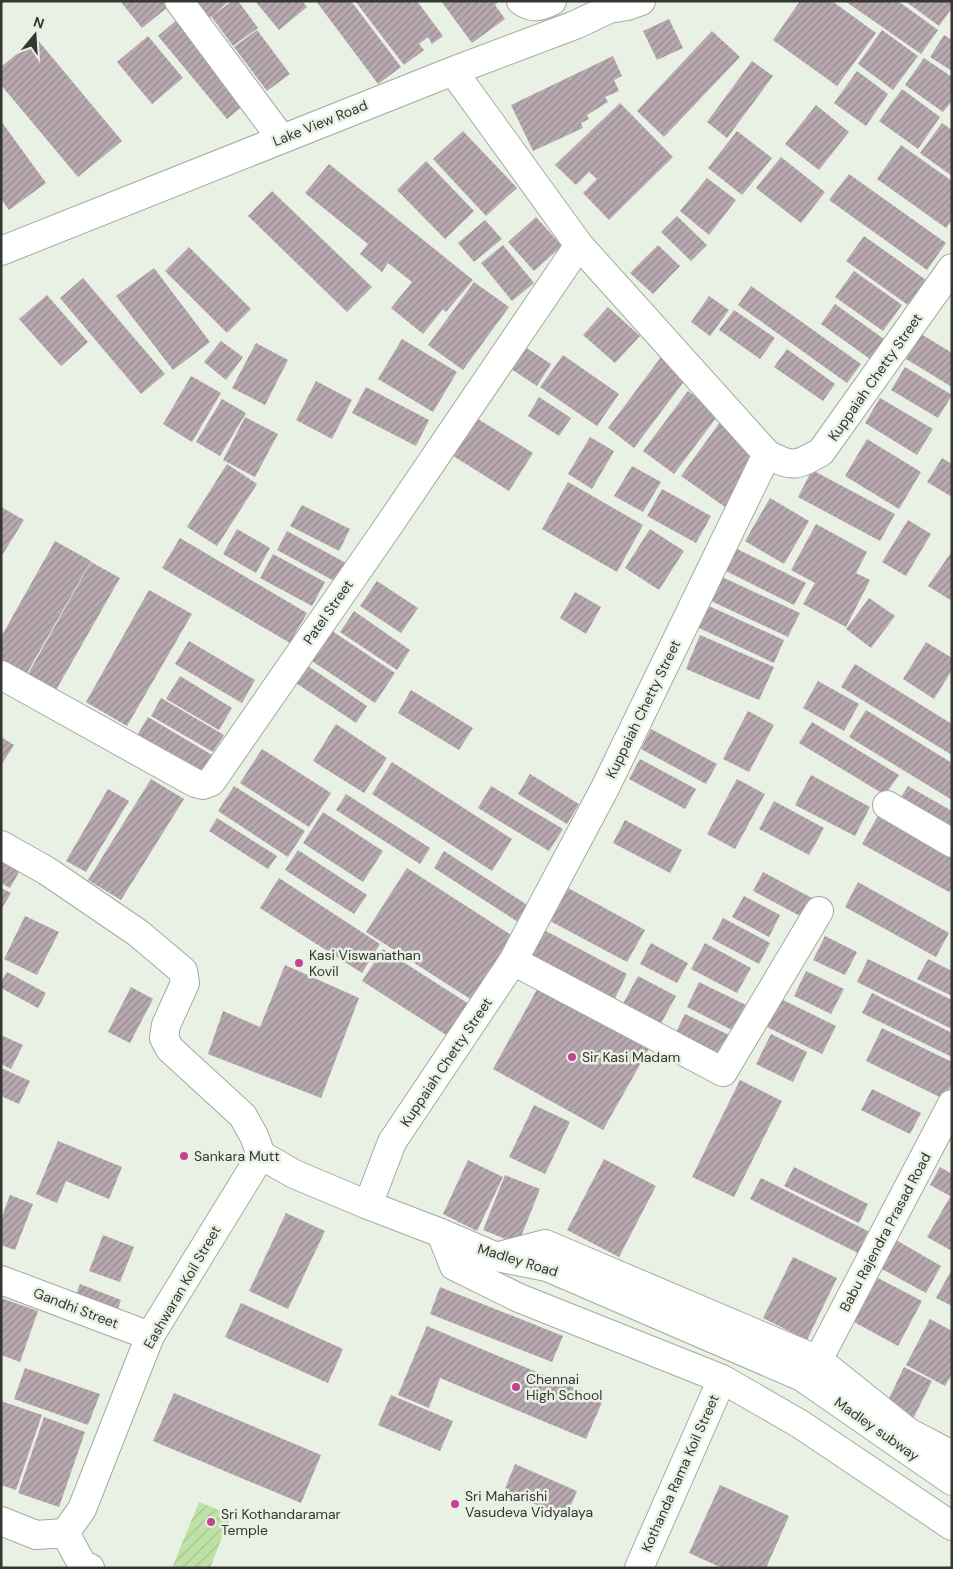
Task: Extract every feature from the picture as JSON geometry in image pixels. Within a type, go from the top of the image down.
[{"type":"street","points":[[179,1],[281,138]]},
{"type":"street","points":[[521,1],[529,6],[539,8],[552,1]]},
{"type":"street","name":"Lake View Road","points":[[1,251],[453,70],[569,13],[606,5],[627,6],[640,1]]},
{"type":"street","points":[[453,70],[578,244],[767,454]]},
{"type":"street","name":"Patel Street","points":[[1,675],[194,783],[203,785],[210,782],[389,525],[578,244]]},
{"type":"street","name":"Kuppaiah Chetty Street","points":[[368,1205],[392,1142],[513,961],[604,788],[767,454],[784,463],[802,463],[821,452],[840,428],[952,268]]},
{"type":"street","points":[[887,805],[952,843]]},
{"type":"street","points":[[1,845],[47,871],[138,933],[183,971],[185,984],[166,1025],[164,1038],[170,1049],[243,1116],[254,1136],[261,1155]]},
{"type":"street","points":[[513,961],[723,1072],[818,911]]},
{"type":"street","name":"Babu Rajendra Prasad Road","points":[[810,1369],[952,1104]]},
{"type":"street","name":"Madley Road","points":[[261,1155],[294,1174],[497,1257],[547,1267],[810,1369]]},
{"type":"street","name":"Eashwaran Koil Street","points":[[65,1533],[82,1509],[150,1336],[261,1155]]},
{"type":"street","points":[[441,1233],[454,1266],[519,1298],[722,1379],[800,1424],[952,1526]]},
{"type":"street","name":"Gandhi Street","points":[[1,1280],[150,1336]]},
{"type":"street","points":[[810,1369],[908,1432],[952,1455]]},
{"type":"street","name":"Madley subway","points":[[810,1369],[952,1481]]},
{"type":"street","name":"Kothanda Rama Koil Street","points":[[639,1568],[722,1379]]},
{"type":"street","points":[[3,1527],[36,1534],[65,1533],[82,1564],[90,1568]]},
{"type":"green space","points":[[199,1502],[231,1515],[210,1568],[172,1568]]},
{"type":"building","points":[[120,1],[163,1],[168,7],[142,28]]},
{"type":"building","points":[[189,1],[229,1],[214,15],[232,1],[238,1],[258,28],[233,46],[211,16],[206,21]]},
{"type":"building","points":[[255,1],[302,1],[307,7],[279,30]]},
{"type":"building","points":[[316,1],[351,1],[401,67],[378,84]]},
{"type":"building","points":[[355,1],[417,1],[443,36],[432,44],[428,37],[419,44],[424,50],[404,65]]},
{"type":"building","points":[[441,1],[499,1],[495,5],[505,19],[472,43]]},
{"type":"building","points":[[800,1],[832,1],[876,33],[837,86],[773,40]]},
{"type":"building","points":[[845,1],[898,1],[938,30],[921,54]]},
{"type":"building","points":[[905,1],[952,1],[952,8],[939,26]]},
{"type":"building","points":[[179,18],[249,101],[227,119],[158,36]]},
{"type":"building","points":[[669,19],[683,48],[657,60],[643,31]]},
{"type":"building","points":[[257,30],[290,74],[267,91],[234,47]]},
{"type":"building","points":[[882,30],[918,56],[893,90],[858,64]]},
{"type":"building","points":[[712,31],[740,57],[664,137],[637,111]]},
{"type":"building","points":[[944,35],[952,40],[952,71],[930,57]]},
{"type":"building","points":[[148,36],[183,78],[152,104],[117,62]]},
{"type":"building","points":[[36,38],[122,141],[78,177],[1,85],[1,67]]},
{"type":"building","points":[[613,56],[622,76],[614,80],[619,91],[605,97],[608,102],[587,115],[589,119],[581,123],[583,128],[533,151],[511,105]]},
{"type":"building","points":[[924,58],[952,77],[952,101],[943,112],[905,85]]},
{"type":"building","points":[[752,61],[773,76],[727,138],[707,122]]},
{"type":"building","points":[[857,71],[888,94],[866,126],[834,103]]},
{"type":"building","points":[[902,89],[940,117],[918,149],[879,121]]},
{"type":"building","points":[[620,103],[673,157],[609,220],[583,193],[597,179],[589,172],[576,185],[555,165]]},
{"type":"building","points":[[816,105],[849,132],[819,170],[785,144]]},
{"type":"building","points":[[1,121],[46,183],[9,210],[1,199]]},
{"type":"building","points":[[942,123],[952,130],[952,176],[920,153]]},
{"type":"building","points":[[463,131],[517,188],[486,216],[433,159]]},
{"type":"building","points":[[737,131],[772,158],[742,195],[708,168]]},
{"type":"building","points":[[901,145],[952,181],[952,220],[946,228],[877,179]]},
{"type":"building","points":[[781,157],[825,192],[801,223],[756,188]]},
{"type":"building","points":[[426,161],[474,211],[445,239],[397,190]]},
{"type":"building","points":[[329,164],[473,280],[446,312],[443,309],[423,334],[391,308],[412,282],[388,263],[382,272],[360,254],[368,244],[305,193]]},
{"type":"building","points":[[849,174],[946,243],[927,270],[829,200]]},
{"type":"building","points":[[707,178],[736,200],[709,235],[680,211]]},
{"type":"building","points":[[272,191],[372,287],[347,312],[248,216]]},
{"type":"building","points":[[677,216],[707,245],[691,261],[661,232]]},
{"type":"building","points":[[536,217],[562,246],[534,271],[508,242]]},
{"type":"building","points":[[485,220],[502,239],[474,262],[458,243]]},
{"type":"building","points":[[864,236],[926,280],[908,305],[846,261]]},
{"type":"building","points":[[503,245],[534,283],[512,301],[481,263]]},
{"type":"building","points":[[658,245],[680,266],[653,294],[630,273]]},
{"type":"building","points":[[189,247],[251,309],[227,333],[165,271]]},
{"type":"building","points":[[154,268],[210,342],[173,370],[116,296]]},
{"type":"building","points":[[854,271],[902,305],[883,331],[835,297]]},
{"type":"building","points":[[83,278],[165,374],[141,394],[60,298]]},
{"type":"building","points":[[474,282],[509,307],[463,370],[428,345]]},
{"type":"building","points":[[751,286],[861,364],[847,383],[738,305]]},
{"type":"building","points":[[47,295],[88,342],[61,366],[19,319]]},
{"type":"building","points":[[709,296],[729,310],[710,336],[691,322]]},
{"type":"building","points":[[835,304],[884,339],[870,359],[821,324]]},
{"type":"building","points":[[608,307],[640,336],[615,363],[583,335]]},
{"type":"building","points":[[734,310],[775,338],[760,359],[719,330]]},
{"type":"building","points":[[921,334],[952,353],[952,387],[906,359]]},
{"type":"building","points":[[402,339],[457,372],[433,412],[378,379]]},
{"type":"building","points":[[221,341],[243,357],[226,380],[204,362]]},
{"type":"building","points":[[256,343],[288,360],[265,405],[232,388]]},
{"type":"building","points":[[522,345],[551,364],[537,386],[508,367]]},
{"type":"building","points":[[787,349],[835,384],[823,401],[774,367]]},
{"type":"building","points":[[563,355],[619,394],[597,426],[540,387]]},
{"type":"building","points":[[661,357],[688,376],[634,448],[608,428]]},
{"type":"building","points":[[905,367],[952,395],[938,418],[891,390]]},
{"type":"building","points":[[191,376],[221,393],[192,442],[163,424]]},
{"type":"building","points":[[316,381],[352,400],[332,439],[296,420]]},
{"type":"building","points":[[366,387],[429,420],[416,446],[352,413]]},
{"type":"building","points":[[688,391],[719,414],[674,474],[643,451]]},
{"type":"building","points":[[539,397],[571,418],[559,436],[528,416]]},
{"type":"building","points":[[880,398],[933,429],[917,455],[865,423]]},
{"type":"building","points":[[222,399],[246,413],[220,456],[196,442]]},
{"type":"building","points":[[473,416],[533,453],[509,491],[450,454]]},
{"type":"building","points":[[245,417],[278,434],[255,477],[223,460]]},
{"type":"building","points":[[720,422],[751,456],[725,507],[681,476]]},
{"type":"building","points":[[590,437],[614,451],[592,489],[568,474]]},
{"type":"building","points":[[867,439],[921,472],[899,509],[845,476]]},
{"type":"building","points":[[942,458],[952,464],[952,497],[927,482]]},
{"type":"building","points":[[227,464],[257,484],[217,546],[187,527]]},
{"type":"building","points":[[632,466],[661,482],[643,512],[614,496]]},
{"type":"building","points":[[812,470],[895,514],[880,541],[798,497]]},
{"type":"building","points":[[568,482],[643,525],[617,572],[542,529]]},
{"type":"building","points":[[662,489],[711,516],[696,543],[647,516]]},
{"type":"building","points":[[770,498],[809,521],[784,564],[745,541]]},
{"type":"building","points":[[302,505],[350,529],[339,551],[290,526]]},
{"type":"building","points":[[1,507],[24,520],[1,557]]},
{"type":"building","points":[[908,520],[931,534],[906,576],[882,562]]},
{"type":"building","points":[[816,524],[867,552],[856,573],[870,580],[846,627],[803,604],[815,583],[791,570]]},
{"type":"building","points":[[237,529],[270,548],[256,573],[223,554]]},
{"type":"building","points":[[650,529],[684,551],[659,590],[625,568]]},
{"type":"building","points":[[287,531],[346,563],[336,582],[277,550]]},
{"type":"building","points":[[180,538],[307,613],[290,643],[162,568]]},
{"type":"building","points":[[55,541],[91,561],[26,675],[1,661],[1,637]]},
{"type":"building","points":[[735,548],[806,583],[794,605],[724,570]]},
{"type":"building","points":[[952,551],[952,601],[928,586]]},
{"type":"building","points":[[273,554],[325,582],[312,606],[260,578]]},
{"type":"building","points":[[91,562],[120,578],[56,690],[28,674]]},
{"type":"building","points":[[722,577],[800,613],[788,637],[711,601]]},
{"type":"building","points":[[377,581],[418,608],[401,633],[360,606]]},
{"type":"building","points":[[149,590],[192,614],[127,726],[86,702]]},
{"type":"building","points":[[575,592],[601,607],[586,634],[560,618]]},
{"type":"building","points":[[869,598],[895,616],[871,648],[846,629]]},
{"type":"building","points":[[709,606],[784,640],[774,663],[699,628]]},
{"type":"building","points":[[354,611],[410,650],[397,670],[340,632]]},
{"type":"building","points":[[332,631],[395,673],[375,703],[312,661]]},
{"type":"building","points":[[700,635],[774,667],[759,700],[686,669]]},
{"type":"building","points":[[189,641],[255,680],[242,703],[175,664]]},
{"type":"building","points":[[926,642],[952,658],[952,670],[934,699],[903,679]]},
{"type":"building","points":[[855,664],[952,724],[952,755],[841,687]]},
{"type":"building","points":[[308,666],[367,706],[356,723],[296,683]]},
{"type":"building","points":[[180,676],[232,708],[219,730],[166,699]]},
{"type":"building","points":[[818,681],[859,704],[844,731],[803,708]]},
{"type":"building","points":[[411,690],[473,728],[459,750],[398,713]]},
{"type":"building","points":[[161,698],[224,735],[213,752],[151,716]]},
{"type":"building","points":[[866,710],[952,763],[952,800],[849,737]]},
{"type":"building","points":[[748,711],[774,725],[749,772],[723,759]]},
{"type":"building","points":[[148,717],[212,755],[200,774],[136,737]]},
{"type":"building","points":[[812,722],[899,775],[885,795],[799,743]]},
{"type":"building","points":[[336,724],[387,758],[364,793],[313,761]]},
{"type":"building","points":[[651,729],[717,764],[706,784],[641,749]]},
{"type":"building","points":[[1,737],[14,745],[1,765]]},
{"type":"building","points":[[262,749],[331,793],[309,827],[240,783]]},
{"type":"building","points":[[640,759],[696,789],[685,809],[629,779]]},
{"type":"building","points":[[392,762],[512,839],[492,871],[372,794]]},
{"type":"building","points":[[530,774],[579,804],[567,824],[518,794]]},
{"type":"building","points":[[811,775],[870,807],[855,836],[795,805]]},
{"type":"building","points":[[151,779],[184,799],[121,900],[88,880]]},
{"type":"building","points":[[737,779],[765,794],[735,849],[707,834]]},
{"type":"building","points":[[234,786],[305,831],[288,857],[218,811]]},
{"type":"building","points":[[491,786],[563,829],[549,851],[478,808]]},
{"type":"building","points":[[908,786],[952,811],[952,830],[899,800]]},
{"type":"building","points":[[108,789],[129,801],[86,872],[66,861]]},
{"type":"building","points":[[346,794],[430,848],[420,864],[336,810]]},
{"type":"building","points":[[774,801],[824,828],[809,855],[759,829]]},
{"type":"building","points":[[323,812],[383,851],[363,882],[303,843]]},
{"type":"building","points":[[879,814],[952,854],[952,888],[949,892],[862,844]]},
{"type":"building","points":[[217,818],[277,856],[268,869],[209,831]]},
{"type":"building","points":[[625,820],[682,850],[670,873],[613,843]]},
{"type":"building","points":[[298,850],[367,895],[354,914],[285,870]]},
{"type":"building","points":[[444,851],[529,906],[518,922],[434,868]]},
{"type":"building","points":[[1,854],[23,865],[10,888],[1,883]]},
{"type":"building","points":[[407,868],[516,938],[475,1002],[366,932]]},
{"type":"building","points":[[763,872],[812,898],[802,917],[753,891]]},
{"type":"building","points":[[279,878],[380,944],[362,973],[260,908]]},
{"type":"building","points":[[858,882],[949,933],[936,957],[845,907]]},
{"type":"building","points":[[1,888],[11,893],[1,910]]},
{"type":"building","points":[[568,888],[645,930],[627,962],[550,921]]},
{"type":"building","points":[[744,896],[780,915],[769,937],[732,917]]},
{"type":"building","points":[[25,916],[59,932],[37,975],[4,959]]},
{"type":"building","points":[[723,918],[770,943],[759,964],[712,939]]},
{"type":"building","points":[[544,930],[627,974],[612,1004],[528,960]]},
{"type":"building","points":[[825,936],[857,952],[845,975],[813,960]]},
{"type":"building","points":[[651,943],[688,963],[677,983],[640,964]]},
{"type":"building","points":[[705,943],[751,968],[737,993],[691,969]]},
{"type":"building","points":[[383,949],[472,1006],[451,1038],[362,981]]},
{"type":"building","points":[[868,959],[952,1000],[952,1029],[857,982]]},
{"type":"building","points":[[928,959],[952,971],[952,996],[917,979]]},
{"type":"building","points":[[285,965],[359,998],[321,1098],[208,1054],[223,1011],[260,1027]]},
{"type":"building","points":[[806,971],[844,989],[831,1014],[794,996]]},
{"type":"building","points":[[7,972],[46,993],[38,1008],[1,988],[1,982]]},
{"type":"building","points":[[638,976],[676,996],[657,1031],[619,1011]]},
{"type":"building","points":[[699,982],[746,1005],[734,1031],[687,1007]]},
{"type":"building","name":"Sir Kasi Madam","points":[[540,984],[651,1045],[603,1130],[493,1069]]},
{"type":"building","points":[[131,987],[153,999],[130,1043],[108,1032]]},
{"type":"building","points":[[872,993],[952,1033],[952,1057],[862,1013]]},
{"type":"building","points":[[779,998],[836,1026],[822,1054],[765,1026]]},
{"type":"building","points":[[685,1014],[729,1035],[717,1060],[673,1038]]},
{"type":"building","points":[[882,1028],[952,1062],[952,1083],[944,1099],[866,1061]]},
{"type":"building","points":[[771,1034],[807,1052],[793,1082],[756,1064]]},
{"type":"building","points":[[1,1035],[23,1045],[11,1069],[1,1064]]},
{"type":"building","points":[[1,1068],[30,1081],[19,1104],[1,1096]]},
{"type":"building","points":[[740,1080],[782,1101],[734,1197],[692,1177]]},
{"type":"building","points":[[872,1089],[921,1113],[910,1134],[861,1110]]},
{"type":"building","points":[[534,1105],[570,1122],[545,1174],[509,1157]]},
{"type":"building","points":[[58,1141],[122,1167],[109,1199],[66,1181],[57,1203],[36,1194]]},
{"type":"building","points":[[604,1159],[656,1186],[619,1257],[567,1230]]},
{"type":"building","points":[[468,1160],[503,1177],[477,1231],[443,1214]]},
{"type":"building","points":[[794,1167],[868,1204],[859,1223],[784,1186]]},
{"type":"building","points":[[940,1167],[952,1174],[952,1197],[930,1185]]},
{"type":"building","points":[[505,1175],[540,1189],[518,1244],[483,1230]]},
{"type":"building","points":[[761,1178],[868,1231],[858,1253],[750,1199]]},
{"type":"building","points":[[10,1195],[33,1204],[15,1250],[1,1245],[1,1219]]},
{"type":"building","points":[[950,1197],[952,1198],[952,1251],[927,1237]]},
{"type":"building","points":[[286,1213],[325,1231],[288,1309],[249,1291]]},
{"type":"building","points":[[103,1235],[134,1247],[120,1282],[89,1271]]},
{"type":"building","points":[[896,1240],[941,1266],[926,1293],[880,1268]]},
{"type":"building","points":[[793,1257],[837,1278],[807,1340],[763,1318]]},
{"type":"building","points":[[952,1269],[952,1306],[936,1298]]},
{"type":"building","points":[[878,1278],[922,1301],[898,1346],[854,1322]]},
{"type":"building","points":[[80,1284],[121,1300],[116,1315],[74,1300]]},
{"type":"building","points":[[440,1287],[563,1336],[552,1362],[430,1314]]},
{"type":"building","points":[[1,1298],[38,1311],[20,1362],[1,1355]]},
{"type":"building","points":[[241,1303],[343,1349],[328,1383],[225,1337]]},
{"type":"building","points":[[930,1319],[952,1331],[952,1374],[945,1386],[906,1365]]},
{"type":"building","name":"Chennai High School","points":[[427,1326],[603,1400],[586,1439],[440,1378],[429,1408],[398,1395]]},
{"type":"building","points":[[904,1367],[932,1381],[913,1419],[886,1405]]},
{"type":"building","points":[[25,1368],[100,1394],[88,1425],[14,1399]]},
{"type":"building","points":[[174,1393],[321,1455],[301,1503],[153,1441]]},
{"type":"building","points":[[391,1395],[453,1421],[440,1451],[378,1425]]},
{"type":"building","points":[[1,1401],[42,1415],[16,1490],[1,1485]]},
{"type":"building","points":[[44,1417],[85,1432],[59,1507],[18,1493]]},
{"type":"building","points":[[515,1464],[577,1491],[566,1517],[504,1491]]},
{"type":"building","points":[[720,1485],[789,1516],[766,1568],[722,1568],[689,1553]]},
{"type":"place","name":"Kasi Viswanathan Kovil","points":[[299,963]]},
{"type":"place","name":"Sir Kasi Madam","points":[[572,1057]]},
{"type":"place","name":"Sankara Mutt","points":[[184,1156]]},
{"type":"place","name":"Chennai High School","points":[[516,1387]]},
{"type":"place","name":"Sri Maharishi Vasudeva Vidyalaya","points":[[455,1504]]},
{"type":"place","name":"Sri Kothandaramar Temple","points":[[211,1522]]}]
